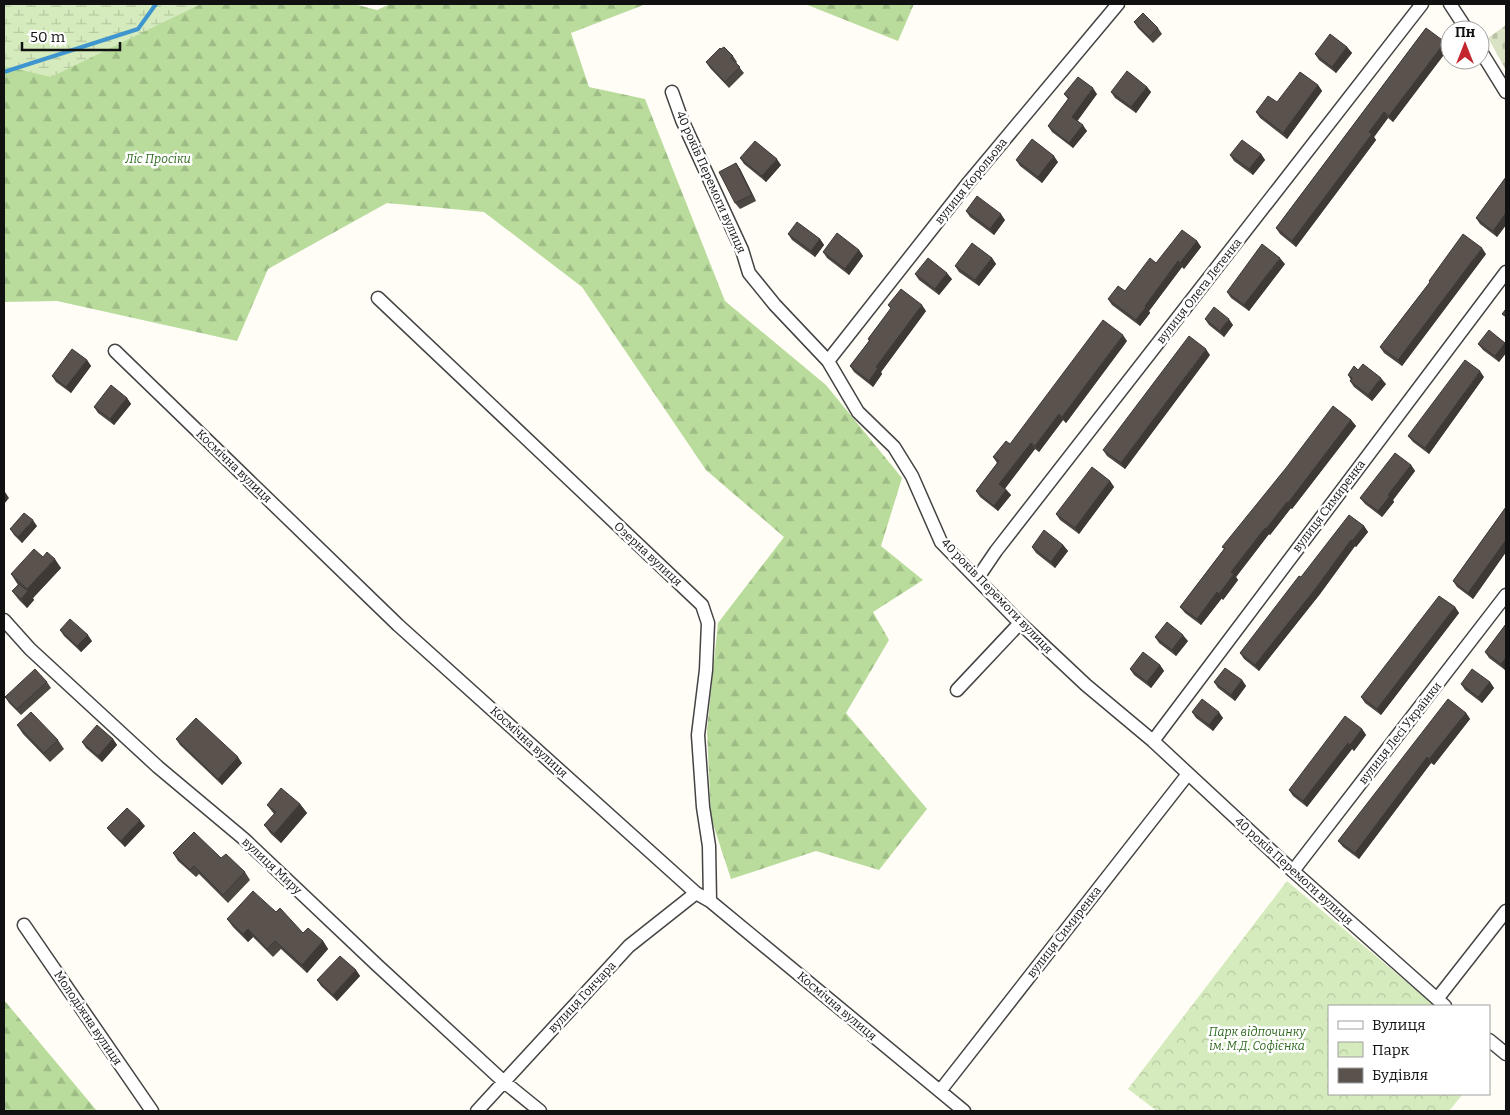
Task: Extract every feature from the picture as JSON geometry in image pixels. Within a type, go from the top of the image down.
[{"type":"street","name":"вулиця Корольова","points":[[828,361],[969,182],[1118,4]]},
{"type":"street","name":"вулиця Олега Летенка","points":[[977,579],[996,551],[1422,4]]},
{"type":"street","points":[[1450,4],[1460,20]]},
{"type":"street","points":[[1490,66],[1506,92]]},
{"type":"street","name":"40 років Перемоги вулиця","points":[[672,92],[682,120],[742,250],[749,274],[775,305],[828,361],[858,412],[894,447],[912,476],[941,542],[1020,623],[1086,685],[1153,741],[1293,871],[1441,1003]]},
{"type":"street","name":"вулиця Симиренка","points":[[1153,741],[1506,272]]},
{"type":"street","name":"Озерна вулиця","points":[[378,298],[702,605],[708,624],[706,670],[698,735],[703,807],[709,846],[710,901]]},
{"type":"street","name":"Космічна вулиця","points":[[115,351],[398,624],[696,893],[710,901],[964,1111]]},
{"type":"street","name":"вулиця Лесі Українки","points":[[1293,871],[1506,595]]},
{"type":"street","name":"вулиця Миру","points":[[4,620],[30,649],[151,761],[244,839],[377,966],[503,1081],[540,1111]]},
{"type":"street","points":[[957,690],[1020,623]]},
{"type":"street","name":"вулиця Симиренка","points":[[940,1091],[1188,774]]},
{"type":"street","name":"вулиця Гончара","points":[[477,1111],[630,946],[696,893]]},
{"type":"street","points":[[1441,1003],[1506,911]]},
{"type":"street","name":"Молодіжна вулиця","points":[[24,925],[152,1111]]},
{"type":"street","points":[[1490,1041],[1506,1054]]},
{"type":"green space","points":[[4,4],[201,4],[51,77],[4,66]]},
{"type":"green space","name":"Ліс Просіки","points":[[19,4],[354,4],[377,10],[390,4],[646,4],[571,33],[589,87],[645,99],[725,301],[826,385],[902,478],[881,546],[923,580],[873,612],[889,640],[846,713],[927,809],[879,870],[816,851],[731,879],[711,818],[707,730],[718,623],[784,537],[706,470],[582,287],[484,212],[387,203],[268,269],[237,341],[57,301],[4,302],[4,35]]},
{"type":"green space","points":[[805,4],[914,4],[898,41]]},
{"type":"green space","points":[[1506,25],[1506,70],[1490,42],[1490,37]]},
{"type":"green space","name":"Парк відпочинку ім. М.Д. Софієнка","points":[[1287,881],[1434,1005],[1328,1005],[1328,1095],[1462,1095],[1449,1111],[1157,1111],[1128,1089]]},
{"type":"green space","points":[[4,1000],[97,1111],[4,1111]]},
{"type":"building","points":[[1143,13],[1158,28],[1149,37],[1134,22]]},
{"type":"building","points":[[1426,28],[1440,38],[1440,49],[1389,116],[1384,112],[1369,132],[1372,134],[1292,241],[1276,228]]},
{"type":"building","points":[[1330,34],[1347,47],[1332,67],[1315,54]]},
{"type":"building","points":[[724,47],[740,67],[725,82],[706,62],[720,48]]},
{"type":"building","points":[[1127,71],[1147,87],[1131,107],[1111,92]]},
{"type":"building","points":[[1300,72],[1318,85],[1283,133],[1256,112],[1268,96],[1277,102]]},
{"type":"building","points":[[1078,77],[1093,88],[1072,117],[1083,125],[1069,143],[1048,126],[1069,98],[1064,94]]},
{"type":"building","points":[[1032,139],[1054,156],[1038,177],[1016,160]]},
{"type":"building","points":[[1242,140],[1261,154],[1249,169],[1230,155]]},
{"type":"building","points":[[755,141],[777,159],[762,176],[740,158]]},
{"type":"building","points":[[736,163],[752,195],[735,203],[719,172]]},
{"type":"building","points":[[1506,177],[1506,213],[1493,231],[1476,218]]},
{"type":"building","points":[[977,196],[1001,214],[990,229],[966,211]]},
{"type":"building","points":[[797,222],[820,239],[811,251],[788,234]]},
{"type":"building","points":[[1182,230],[1197,241],[1180,263],[1178,261],[1136,320],[1108,299],[1118,286],[1125,291],[1150,258],[1156,263]]},
{"type":"building","points":[[837,233],[859,250],[845,269],[823,252]]},
{"type":"building","points":[[1463,234],[1482,248],[1398,360],[1380,347],[1430,282]]},
{"type":"building","points":[[972,243],[992,258],[975,280],[955,266]]},
{"type":"building","points":[[1262,244],[1280,258],[1244,305],[1227,292]]},
{"type":"building","points":[[928,258],[947,273],[935,289],[915,274]]},
{"type":"building","points":[[901,289],[922,305],[876,367],[878,368],[869,381],[850,366],[870,340],[868,339],[891,308],[888,305]]},
{"type":"building","points":[[1214,307],[1229,319],[1220,331],[1205,319]]},
{"type":"building","points":[[1506,309],[1506,317],[1502,314]]},
{"type":"building","points":[[1103,320],[1123,335],[1062,417],[1059,414],[1035,446],[1031,443],[999,484],[1006,490],[994,506],[976,491],[999,461],[993,457],[1006,441],[1010,444]]},
{"type":"building","points":[[1489,330],[1505,343],[1495,356],[1478,344]]},
{"type":"building","points":[[1189,336],[1206,349],[1121,463],[1103,450]]},
{"type":"building","points":[[72,349],[87,360],[66,387],[52,376]]},
{"type":"building","points":[[1465,360],[1480,371],[1425,448],[1408,436]]},
{"type":"building","points":[[1363,364],[1381,378],[1368,395],[1350,381],[1352,378],[1348,375],[1354,366],[1358,370]]},
{"type":"building","points":[[111,385],[127,398],[110,419],[94,407]]},
{"type":"building","points":[[1333,406],[1351,420],[1288,503],[1265,528],[1231,572],[1234,574],[1219,594],[1217,592],[1197,619],[1180,607],[1225,548],[1222,547]]},
{"type":"building","points":[[1395,453],[1411,465],[1378,511],[1360,498]]},
{"type":"building","points":[[1092,467],[1110,481],[1075,528],[1056,514]]},
{"type":"building","points":[[1506,507],[1506,540],[1468,593],[1453,581]]},
{"type":"building","points":[[24,513],[33,520],[18,537],[10,529]]},
{"type":"building","points":[[1349,515],[1364,526],[1351,540],[1255,665],[1240,653]]},
{"type":"building","points":[[1044,530],[1063,545],[1051,562],[1032,547]]},
{"type":"building","points":[[34,549],[43,557],[47,552],[55,559],[27,589],[11,574]]},
{"type":"building","points":[[19,584],[28,591],[21,599],[12,591]]},
{"type":"building","points":[[1439,596],[1455,607],[1377,709],[1361,697]]},
{"type":"building","points":[[70,619],[88,635],[77,646],[60,630]]},
{"type":"building","points":[[1167,622],[1183,635],[1172,650],[1155,637]]},
{"type":"building","points":[[1506,624],[1506,658],[1501,664],[1485,652]]},
{"type":"building","points":[[1143,652],[1160,665],[1147,682],[1130,669]]},
{"type":"building","points":[[1225,668],[1242,680],[1231,695],[1214,682]]},
{"type":"building","points":[[35,669],[47,682],[17,709],[5,697]]},
{"type":"building","points":[[1472,669],[1490,682],[1478,697],[1461,684]]},
{"type":"building","points":[[1202,699],[1219,712],[1209,725],[1192,712]]},
{"type":"building","points":[[1448,699],[1466,713],[1429,759],[1427,757],[1355,853],[1338,841]]},
{"type":"building","points":[[31,712],[58,740],[44,753],[17,725]]},
{"type":"building","points":[[1345,716],[1362,729],[1350,745],[1348,743],[1303,801],[1289,790]]},
{"type":"building","points":[[196,718],[238,757],[218,779],[176,739]]},
{"type":"building","points":[[97,725],[113,739],[98,756],[82,742]]},
{"type":"building","points":[[281,788],[300,804],[274,834],[264,825],[276,812],[267,805]]},
{"type":"building","points":[[127,808],[140,820],[121,841],[107,828]]},
{"type":"building","points":[[194,832],[221,858],[226,854],[245,872],[223,895],[194,866],[190,870],[173,853]]},
{"type":"building","points":[[253,891],[276,912],[280,908],[303,933],[308,928],[323,941],[302,965],[275,941],[267,949],[248,929],[243,934],[227,919]]},
{"type":"building","points":[[340,956],[356,970],[333,995],[317,980]]},
{"type":"waterway","points":[[4,72],[138,29],[156,4]]}]
